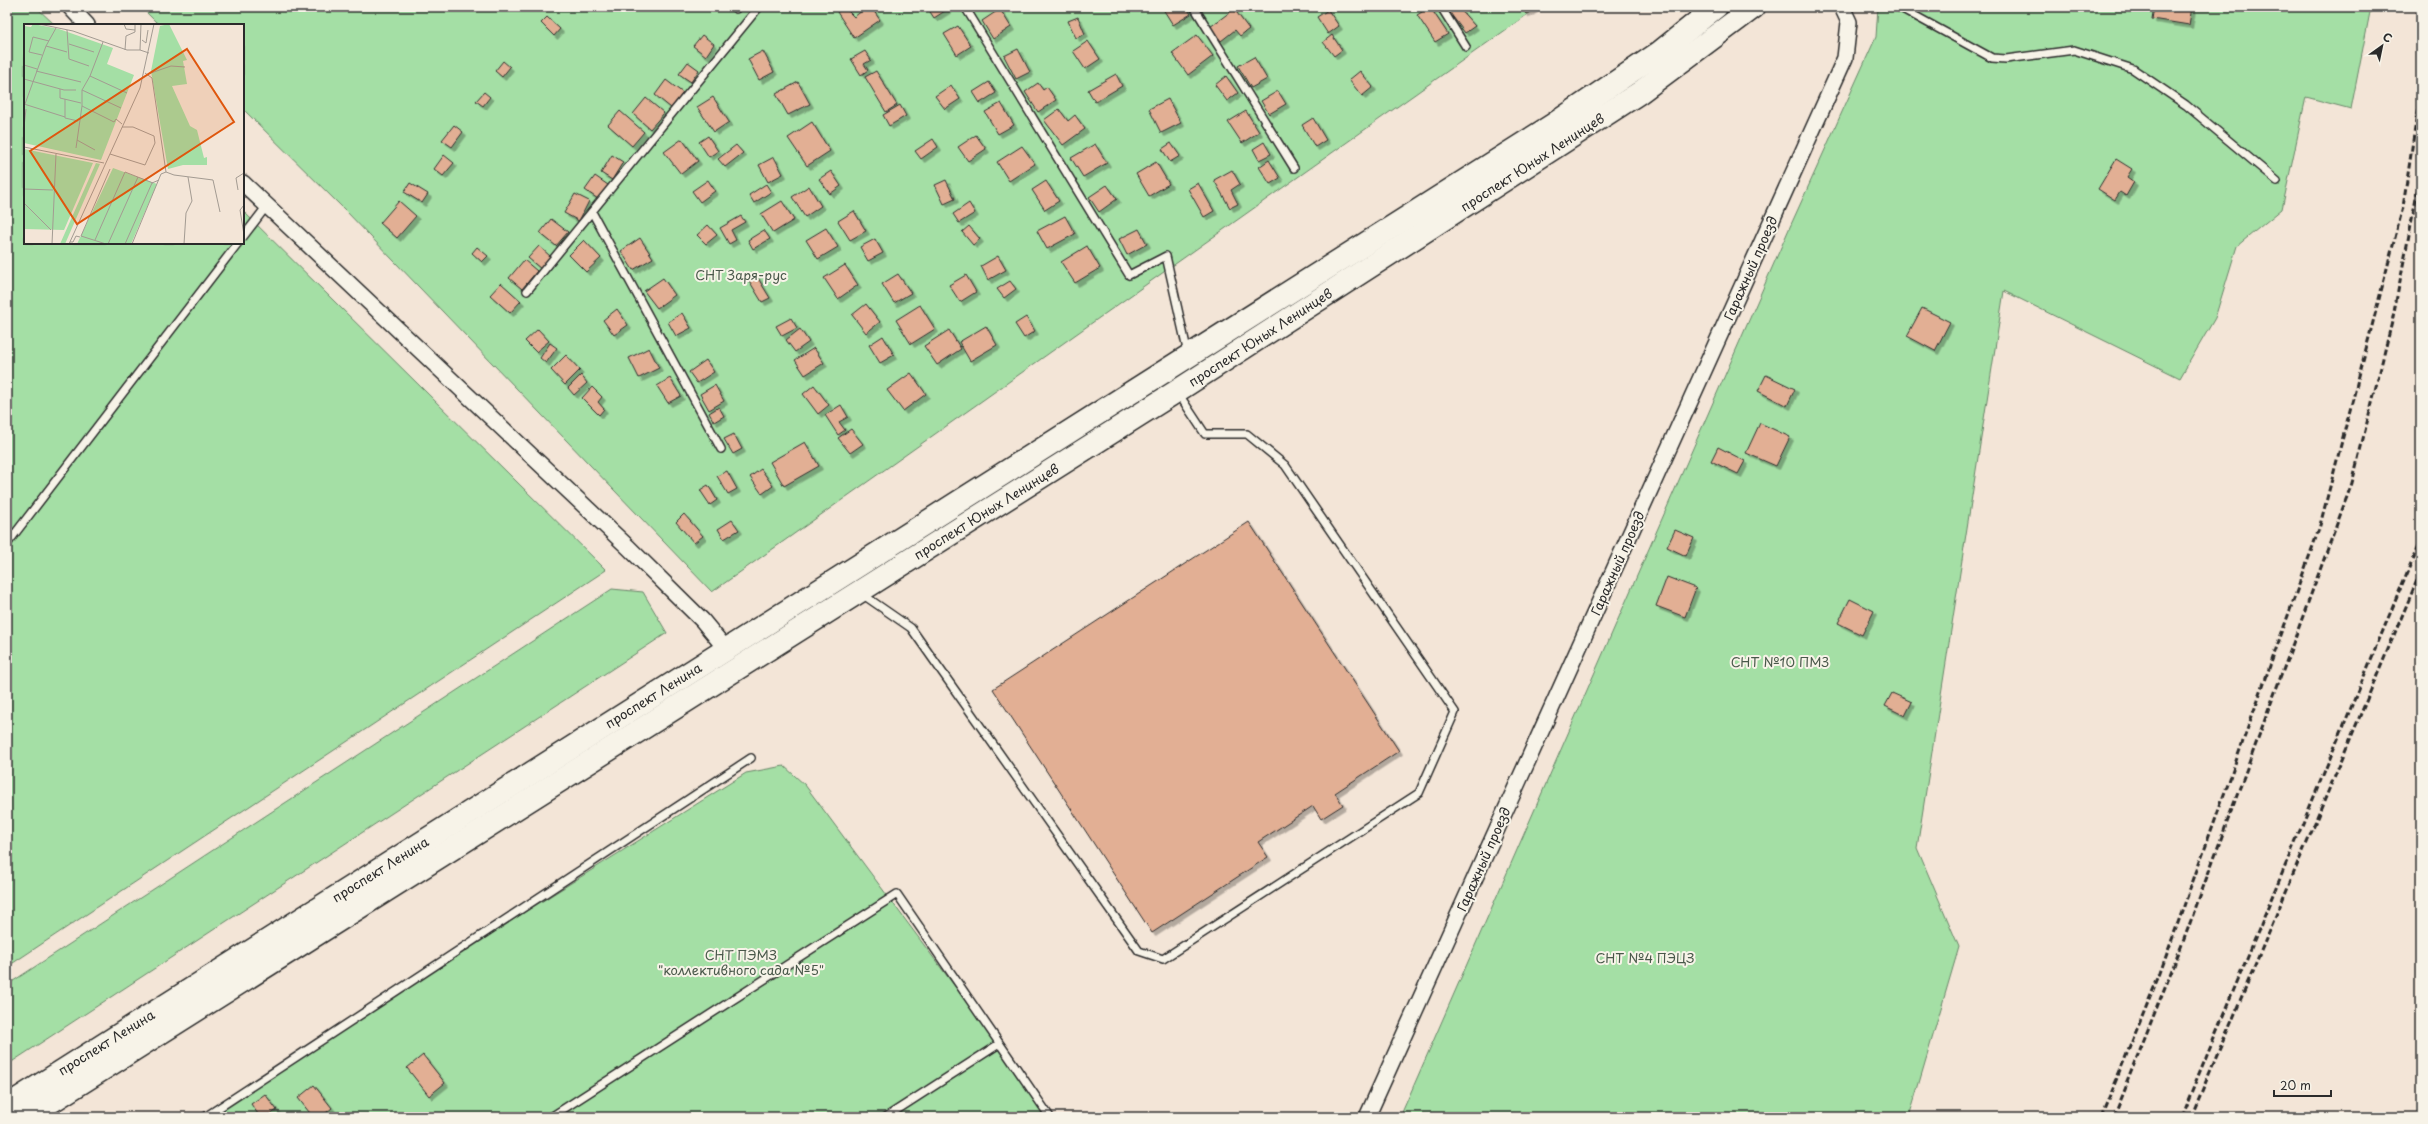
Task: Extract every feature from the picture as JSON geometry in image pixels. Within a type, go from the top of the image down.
[{"type":"main road","name":"проспект Юных Ленинцев","points":[[753,632],[1551,126],[1660,52],[1716,7]]},
{"type":"main road","name":"проспект Юных Ленинцев","points":[[757,656],[1177,391],[1639,94],[1754,7]]},
{"type":"main road","name":"проспект Ленина","points":[[7,1106],[753,632]]},
{"type":"main road","name":"проспект Ленина","points":[[27,1117],[757,656]]},
{"type":"street","points":[[70,7],[87,24]]},
{"type":"street","name":"Гаражный проезд","points":[[1367,1117],[1845,58],[1849,22],[1842,7]]},
{"type":"street","points":[[244,184],[266,207],[622,541],[702,620],[726,649]]},
{"type":"lane","points":[[527,291],[760,7]]},
{"type":"lane","points":[[965,7],[1128,275],[1166,256],[1188,356]]},
{"type":"lane","points":[[1194,7],[1294,168]]},
{"type":"lane","points":[[1441,7],[1466,47]]},
{"type":"lane","points":[[1899,7],[1992,58],[2006,59],[2074,50],[2133,69],[2186,105],[2277,181]]},
{"type":"lane","points":[[244,236],[266,207]]},
{"type":"lane","points":[[592,212],[721,449]]},
{"type":"lane","points":[[7,544],[237,244]]},
{"type":"lane","points":[[859,592],[911,628],[1139,951],[1163,959],[1419,792],[1455,712],[1286,465],[1246,434],[1204,434],[1177,391]]},
{"type":"lane","points":[[204,1117],[751,758]]},
{"type":"lane","points":[[551,1117],[897,894],[1050,1117]]},
{"type":"lane","points":[[886,1117],[1000,1044]]},
{"type":"green space","points":[[7,7],[36,7],[54,24],[24,24],[24,244],[244,244],[244,212],[606,570],[7,967]]},
{"type":"green space","name":"СНТ Заря-рус","points":[[141,7],[1538,7],[712,592],[346,211],[244,110],[244,24],[158,24]]},
{"type":"green space","name":"СНТ №10 ПМЗ","points":[[1878,7],[2371,7],[2351,109],[2306,97],[2282,209],[2237,246],[2215,318],[2180,378],[2004,291],[1917,848],[1959,947],[1909,1117],[1400,1117],[1789,229],[1876,37]]},
{"type":"green space","points":[[612,589],[643,592],[667,633],[7,1065],[7,985]]},
{"type":"green space","name":"СНТ ПЭМЗ \"коллективного сада №5\"","points":[[784,766],[805,785],[1052,1117],[199,1117],[746,773]]},
{"type":"building","points":[[844,7],[854,17],[867,7],[871,7],[880,20],[854,38],[837,12]]},
{"type":"building","points":[[927,7],[946,7],[948,9],[934,18]]},
{"type":"building","points":[[1166,7],[1186,7],[1191,14],[1173,25],[1163,9]]},
{"type":"building","points":[[1430,7],[1448,34],[1435,42],[1417,15]]},
{"type":"building","points":[[1458,7],[1475,26],[1465,33],[1450,13]]},
{"type":"building","points":[[1521,7],[1537,7],[1526,14]]},
{"type":"building","points":[[2154,7],[2192,7],[2189,25],[2152,19]]},
{"type":"building","points":[[1000,9],[1011,27],[993,39],[982,21]]},
{"type":"building","points":[[1234,9],[1249,29],[1240,36],[1235,30],[1221,41],[1210,27]]},
{"type":"building","points":[[1328,10],[1339,26],[1328,34],[1317,17]]},
{"type":"building","points":[[547,17],[560,29],[554,36],[541,23]]},
{"type":"building","points":[[1078,17],[1085,34],[1076,38],[1068,21]]},
{"type":"building","points":[[958,26],[971,46],[957,55],[944,34]]},
{"type":"building","points":[[702,35],[714,44],[706,56],[693,46]]},
{"type":"building","points":[[1197,35],[1213,56],[1188,75],[1172,53]]},
{"type":"building","points":[[1332,35],[1342,50],[1334,56],[1323,42]]},
{"type":"building","points":[[1088,41],[1100,59],[1085,69],[1073,51]]},
{"type":"building","points":[[1018,49],[1030,72],[1016,79],[1004,56]]},
{"type":"building","points":[[763,51],[774,72],[759,80],[748,59]]},
{"type":"building","points":[[865,51],[871,60],[864,64],[868,70],[861,75],[851,59]]},
{"type":"building","points":[[1254,57],[1267,79],[1251,88],[1238,66]]},
{"type":"building","points":[[503,61],[510,67],[502,77],[495,71]]},
{"type":"building","points":[[688,62],[699,70],[691,82],[679,74]]},
{"type":"building","points":[[876,71],[897,105],[886,112],[865,77]]},
{"type":"building","points":[[1360,71],[1373,87],[1362,96],[1349,80]]},
{"type":"building","points":[[1116,74],[1122,86],[1095,102],[1088,90]]},
{"type":"building","points":[[1226,76],[1238,93],[1227,101],[1215,85]]},
{"type":"building","points":[[666,80],[683,93],[671,108],[655,95]]},
{"type":"building","points":[[798,82],[810,104],[788,115],[776,94]]},
{"type":"building","points":[[989,82],[996,93],[980,103],[973,92]]},
{"type":"building","points":[[1038,83],[1043,90],[1047,87],[1056,100],[1038,112],[1025,92]]},
{"type":"building","points":[[951,85],[960,99],[945,109],[935,96]]},
{"type":"building","points":[[1278,91],[1286,104],[1269,114],[1261,101]]},
{"type":"building","points":[[484,92],[490,97],[483,106],[476,101]]},
{"type":"building","points":[[713,97],[729,122],[714,132],[697,107]]},
{"type":"building","points":[[646,98],[664,113],[650,129],[633,114]]},
{"type":"building","points":[[1168,99],[1181,123],[1161,133],[1149,109]]},
{"type":"building","points":[[1001,103],[1014,125],[998,134],[985,112]]},
{"type":"building","points":[[900,105],[906,116],[889,126],[883,115]]},
{"type":"building","points":[[1059,109],[1068,121],[1075,115],[1085,129],[1063,145],[1044,120]]},
{"type":"building","points":[[620,111],[644,132],[632,146],[608,125]]},
{"type":"building","points":[[1246,111],[1259,132],[1242,143],[1228,122]]},
{"type":"building","points":[[1313,118],[1326,140],[1315,147],[1302,125]]},
{"type":"building","points":[[812,122],[830,151],[807,166],[788,138]]},
{"type":"building","points":[[454,125],[463,132],[452,147],[442,140]]},
{"type":"building","points":[[976,135],[986,149],[968,161],[958,147]]},
{"type":"building","points":[[708,136],[718,151],[709,157],[699,142]]},
{"type":"building","points":[[682,139],[698,161],[681,174],[664,152]]},
{"type":"building","points":[[933,139],[938,147],[921,159],[915,151]]},
{"type":"building","points":[[1264,142],[1271,154],[1259,160],[1253,149]]},
{"type":"building","points":[[1171,143],[1180,156],[1170,162],[1162,149]]},
{"type":"building","points":[[1095,144],[1107,163],[1083,177],[1071,158]]},
{"type":"building","points":[[736,145],[743,153],[725,167],[718,159]]},
{"type":"building","points":[[1022,146],[1035,164],[1009,181],[997,162]]},
{"type":"building","points":[[444,155],[454,163],[443,176],[434,169]]},
{"type":"building","points":[[612,155],[623,162],[612,180],[601,173]]},
{"type":"building","points":[[774,157],[783,174],[768,182],[759,165]]},
{"type":"building","points":[[2116,159],[2132,169],[2127,177],[2134,182],[2126,196],[2120,192],[2115,200],[2098,189]]},
{"type":"building","points":[[1269,160],[1280,178],[1270,184],[1259,167]]},
{"type":"building","points":[[1156,162],[1169,184],[1149,196],[1136,174]]},
{"type":"building","points":[[1232,170],[1240,184],[1231,190],[1238,204],[1230,208],[1214,180]]},
{"type":"building","points":[[831,171],[841,186],[830,194],[819,179]]},
{"type":"building","points":[[595,176],[608,185],[598,199],[585,190]]},
{"type":"building","points":[[708,180],[715,191],[700,202],[692,191]]},
{"type":"building","points":[[946,180],[955,199],[944,204],[935,185]]},
{"type":"building","points":[[1046,181],[1059,201],[1045,210],[1032,190]]},
{"type":"building","points":[[410,183],[428,194],[422,203],[404,192]]},
{"type":"building","points":[[1198,183],[1214,211],[1204,217],[1188,189]]},
{"type":"building","points":[[766,184],[771,192],[754,203],[749,195]]},
{"type":"building","points":[[1107,185],[1117,199],[1099,212],[1089,197]]},
{"type":"building","points":[[809,186],[821,206],[805,217],[792,197]]},
{"type":"building","points":[[575,194],[589,201],[579,221],[564,213]]},
{"type":"building","points":[[399,201],[416,216],[397,238],[380,223]]},
{"type":"building","points":[[782,201],[794,220],[773,233],[761,214]]},
{"type":"building","points":[[969,203],[975,213],[959,223],[953,214]]},
{"type":"building","points":[[854,211],[866,231],[850,240],[838,221]]},
{"type":"building","points":[[741,216],[745,222],[731,230],[736,240],[729,244],[720,228]]},
{"type":"building","points":[[1065,216],[1075,234],[1047,249],[1037,231]]},
{"type":"building","points":[[551,219],[568,232],[556,246],[540,233]]},
{"type":"building","points":[[708,225],[717,235],[706,244],[697,235]]},
{"type":"building","points":[[969,226],[980,239],[973,245],[962,232]]},
{"type":"building","points":[[826,228],[838,247],[818,259],[806,240]]},
{"type":"building","points":[[1139,229],[1147,244],[1127,255],[1119,239]]},
{"type":"building","points":[[764,230],[770,239],[753,249],[748,240]]},
{"type":"building","points":[[640,238],[653,258],[633,270],[621,251]]},
{"type":"building","points":[[875,239],[883,253],[868,261],[860,247]]},
{"type":"building","points":[[584,240],[601,258],[586,272],[569,255]]},
{"type":"building","points":[[539,246],[551,257],[541,269],[528,258]]},
{"type":"building","points":[[1087,246],[1100,268],[1075,283],[1061,262]]},
{"type":"building","points":[[477,247],[488,256],[482,262],[472,253]]},
{"type":"building","points":[[998,256],[1006,270],[988,280],[981,266]]},
{"type":"building","points":[[524,260],[537,271],[522,289],[509,278]]},
{"type":"building","points":[[845,265],[858,285],[838,299],[824,278]]},
{"type":"building","points":[[898,274],[911,293],[894,303],[882,284]]},
{"type":"building","points":[[756,275],[770,298],[762,302],[748,279]]},
{"type":"building","points":[[966,275],[976,292],[960,302],[949,285]]},
{"type":"building","points":[[663,278],[675,295],[657,308],[644,291]]},
{"type":"building","points":[[1010,281],[1016,289],[1004,298],[997,289]]},
{"type":"building","points":[[501,283],[521,301],[510,313],[490,295]]},
{"type":"building","points":[[866,304],[880,322],[866,333],[852,315]]},
{"type":"building","points":[[920,305],[935,329],[911,344],[896,320]]},
{"type":"building","points":[[1922,308],[1950,322],[1935,351],[1907,336]]},
{"type":"building","points":[[617,309],[628,325],[614,335],[603,320]]},
{"type":"building","points":[[682,313],[691,328],[676,336],[668,322]]},
{"type":"building","points":[[1026,317],[1035,331],[1024,338],[1015,324]]},
{"type":"building","points":[[791,318],[797,328],[782,336],[776,326]]},
{"type":"building","points":[[986,326],[997,345],[970,361],[959,342]]},
{"type":"building","points":[[538,329],[549,341],[536,352],[525,341]]},
{"type":"building","points":[[800,329],[809,342],[795,352],[786,340]]},
{"type":"building","points":[[949,330],[961,349],[937,365],[924,346]]},
{"type":"building","points":[[883,336],[894,355],[880,363],[869,345]]},
{"type":"building","points":[[550,343],[557,348],[546,363],[540,358]]},
{"type":"building","points":[[649,348],[659,368],[639,378],[629,358]]},
{"type":"building","points":[[814,348],[824,363],[805,375],[795,360]]},
{"type":"building","points":[[566,355],[580,370],[565,385],[551,370]]},
{"type":"building","points":[[706,360],[714,372],[697,383],[689,372]]},
{"type":"building","points":[[911,373],[926,394],[903,411],[887,390]]},
{"type":"building","points":[[581,375],[587,383],[574,395],[568,388]]},
{"type":"building","points":[[1766,375],[1795,389],[1787,406],[1758,391]]},
{"type":"building","points":[[670,378],[681,396],[668,403],[657,386]]},
{"type":"building","points":[[715,385],[724,401],[709,410],[700,394]]},
{"type":"building","points":[[814,385],[829,405],[818,414],[803,394]]},
{"type":"building","points":[[592,387],[602,397],[598,402],[604,409],[599,415],[582,398]]},
{"type":"building","points":[[841,405],[848,417],[839,422],[845,430],[838,435],[825,415]]},
{"type":"building","points":[[719,407],[724,416],[714,422],[709,413]]},
{"type":"building","points":[[1760,423],[1790,437],[1776,466],[1746,453]]},
{"type":"building","points":[[851,429],[863,444],[850,453],[838,438]]},
{"type":"building","points":[[734,434],[742,449],[733,454],[724,439]]},
{"type":"building","points":[[805,442],[819,466],[784,486],[770,462]]},
{"type":"building","points":[[1718,447],[1745,461],[1738,474],[1711,461]]},
{"type":"building","points":[[761,469],[773,486],[762,494],[750,477]]},
{"type":"building","points":[[727,471],[737,489],[728,494],[717,476]]},
{"type":"building","points":[[708,485],[717,500],[710,505],[700,490]]},
{"type":"building","points":[[684,514],[703,536],[694,543],[676,522]]},
{"type":"building","points":[[732,520],[739,530],[724,539],[718,529]]},
{"type":"building","points":[[1249,522],[1399,751],[1335,793],[1343,805],[1321,819],[1313,806],[1258,842],[1268,857],[1152,933],[993,689]]},
{"type":"building","points":[[1675,530],[1694,538],[1686,556],[1667,547]]},
{"type":"building","points":[[1667,577],[1696,588],[1685,617],[1656,606]]},
{"type":"building","points":[[1850,599],[1874,611],[1862,635],[1838,623]]},
{"type":"building","points":[[1892,693],[1912,702],[1905,716],[1885,706]]},
{"type":"building","points":[[423,1055],[445,1083],[429,1096],[407,1068]]},
{"type":"building","points":[[314,1085],[332,1108],[321,1117],[313,1117],[298,1098]]},
{"type":"building","points":[[265,1094],[277,1110],[267,1117],[260,1117],[251,1104]]},
{"type":"railway","points":[[2101,1117],[2160,973],[2319,529],[2403,207],[2421,88]]},
{"type":"railway","points":[[2113,1117],[2183,942],[2352,483],[2392,322],[2421,173]]},
{"type":"railway","points":[[2181,1117],[2421,539]]},
{"type":"railway","points":[[2191,1117],[2421,571]]},
{"type":"park label","name":"СНТ №4 ПЭЦЗ","points":[[1645,957]]}]
